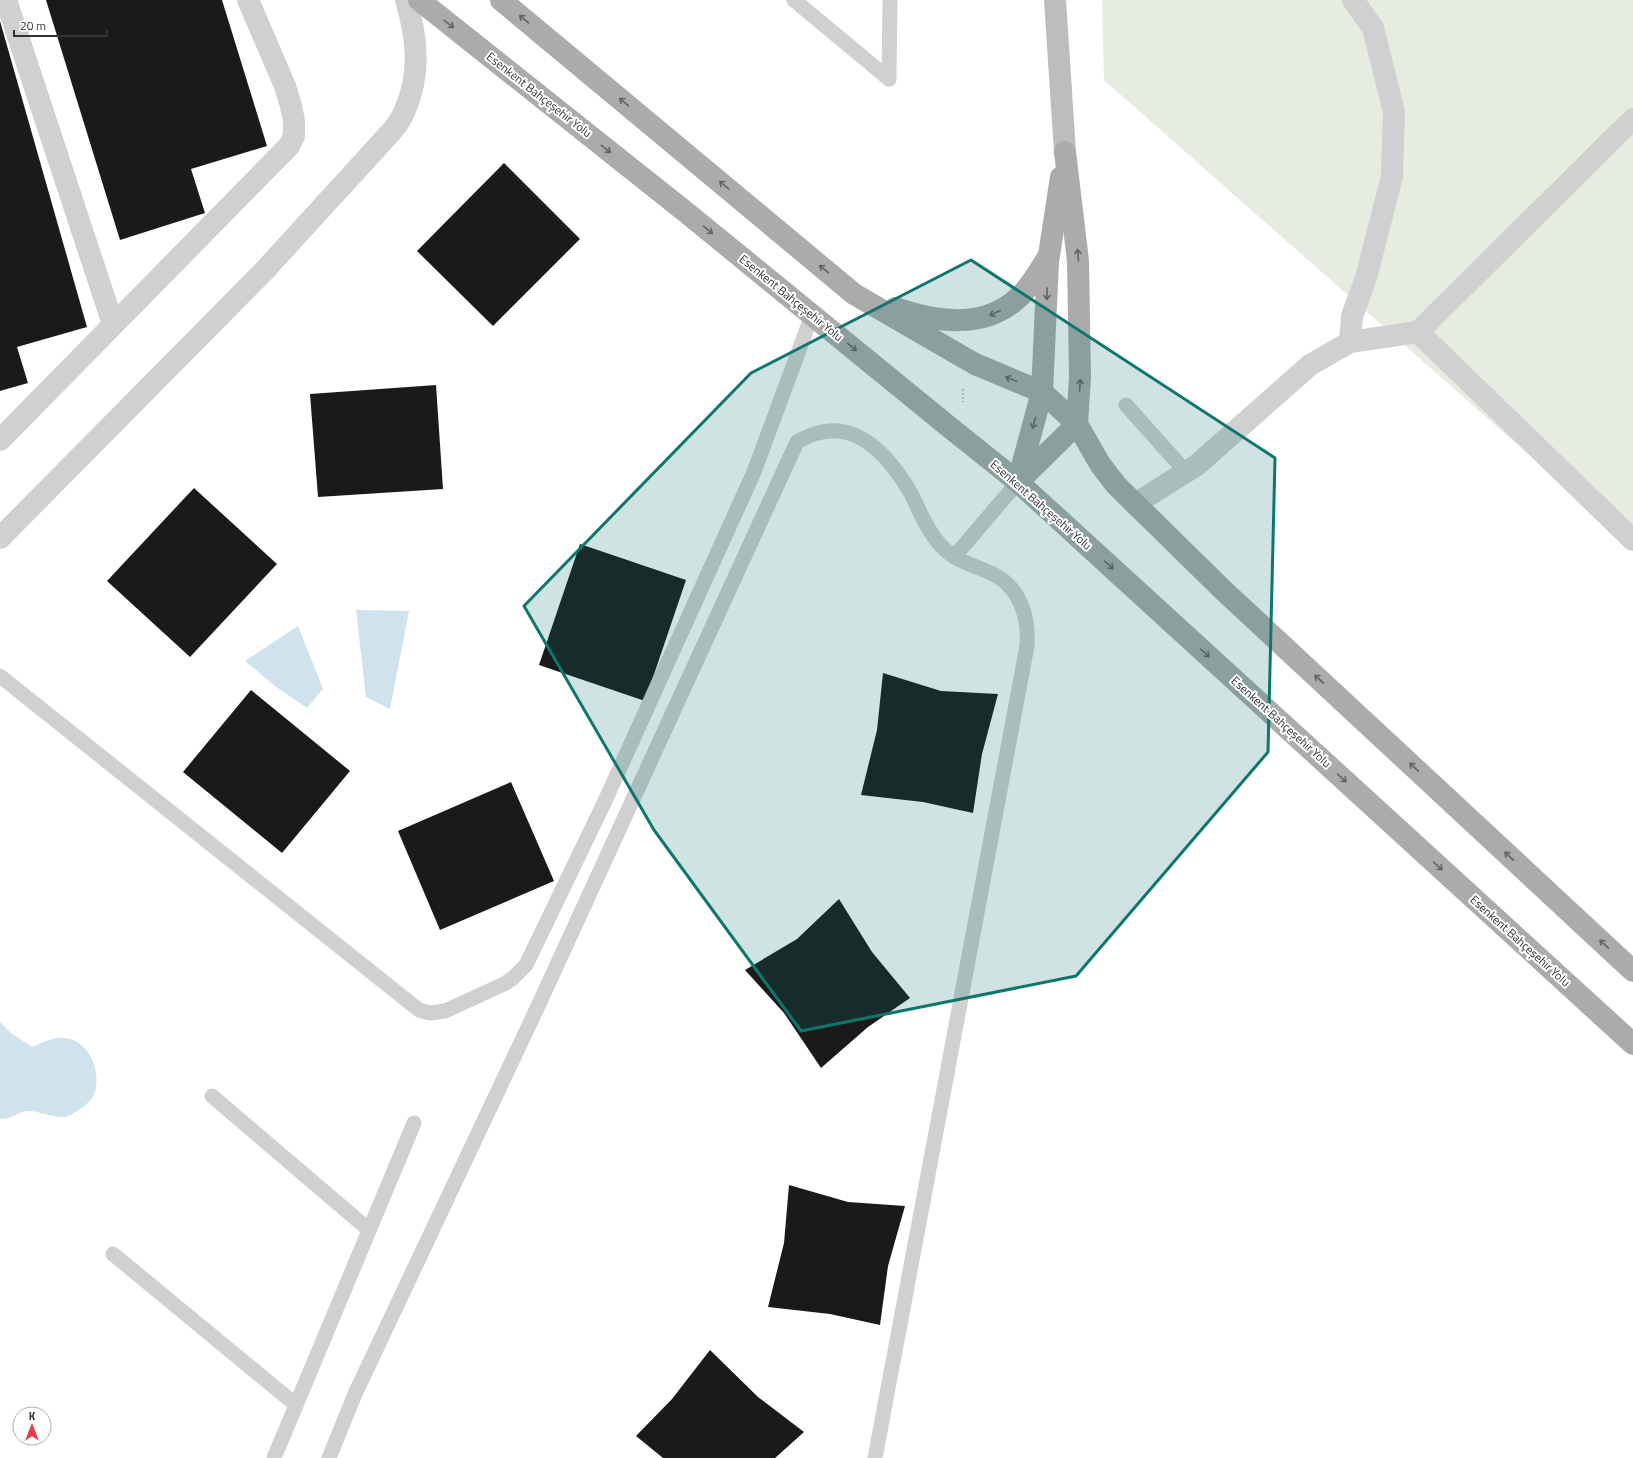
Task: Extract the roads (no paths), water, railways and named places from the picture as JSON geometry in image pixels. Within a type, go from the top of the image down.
[{"type":"main road","name":"Esenkent Bahçeşehir Yolu","points":[[419,0],[688,213],[1018,482],[1633,1044]]},
{"type":"main road","points":[[501,0],[854,294],[974,364],[1042,392],[1077,424],[1100,464],[1116,485],[1135,504],[1223,590],[1633,971]]},
{"type":"main road","points":[[1018,482],[1042,392],[1049,255],[1065,152]]},
{"type":"main road","points":[[1018,482],[1077,424],[1080,377],[1078,261],[1065,152]]},
{"type":"main road","points":[[854,294],[917,315],[951,320],[978,319],[1000,312],[1019,297],[1034,279],[1049,255]]},
{"type":"street","points":[[6,0],[113,324]]},
{"type":"street","points":[[0,440],[289,146],[294,136],[294,121],[287,93],[248,0]]},
{"type":"street","points":[[0,538],[264,271],[392,131],[405,111],[413,87],[416,68],[416,44],[406,0]]},
{"type":"street","points":[[1056,0],[1065,152]]},
{"type":"street","points":[[1350,342],[1352,316],[1366,278],[1392,176],[1394,112],[1373,28],[1353,0]]},
{"type":"street","points":[[1135,504],[1203,460],[1310,365],[1350,342],[1418,332],[1633,119]]},
{"type":"street","points":[[1418,332],[1633,540]]},
{"type":"lane","points":[[794,0],[889,79],[890,0]]},
{"type":"lane","points":[[0,676],[419,1010],[430,1012],[445,1011],[504,984],[513,978],[526,965],[605,801],[754,472],[812,315]]},
{"type":"lane","points":[[1126,405],[1186,472]]},
{"type":"lane","points":[[329,1458],[355,1394],[540,1004],[797,442],[808,436],[827,430],[848,432],[860,437],[886,459],[899,474],[910,491],[928,530],[942,547],[954,557],[997,576],[1007,584],[1022,605],[1028,632],[1026,653],[875,1458]]},
{"type":"lane","points":[[954,557],[1018,482]]},
{"type":"lane","points":[[212,1096],[368,1229]]},
{"type":"lane","points":[[274,1458],[368,1229],[414,1123]]},
{"type":"lane","points":[[113,1254],[296,1405]]},
{"type":"water","points":[[356,610],[409,611],[390,709],[366,697]]},
{"type":"water","points":[[298,626],[323,689],[307,708],[275,686],[245,661]]},
{"type":"water","points":[[0,1022],[11,1033],[32,1047],[48,1040],[68,1038],[84,1047],[94,1064],[97,1083],[95,1092],[88,1103],[76,1112],[64,1117],[25,1111],[8,1118],[0,1119]]}]
